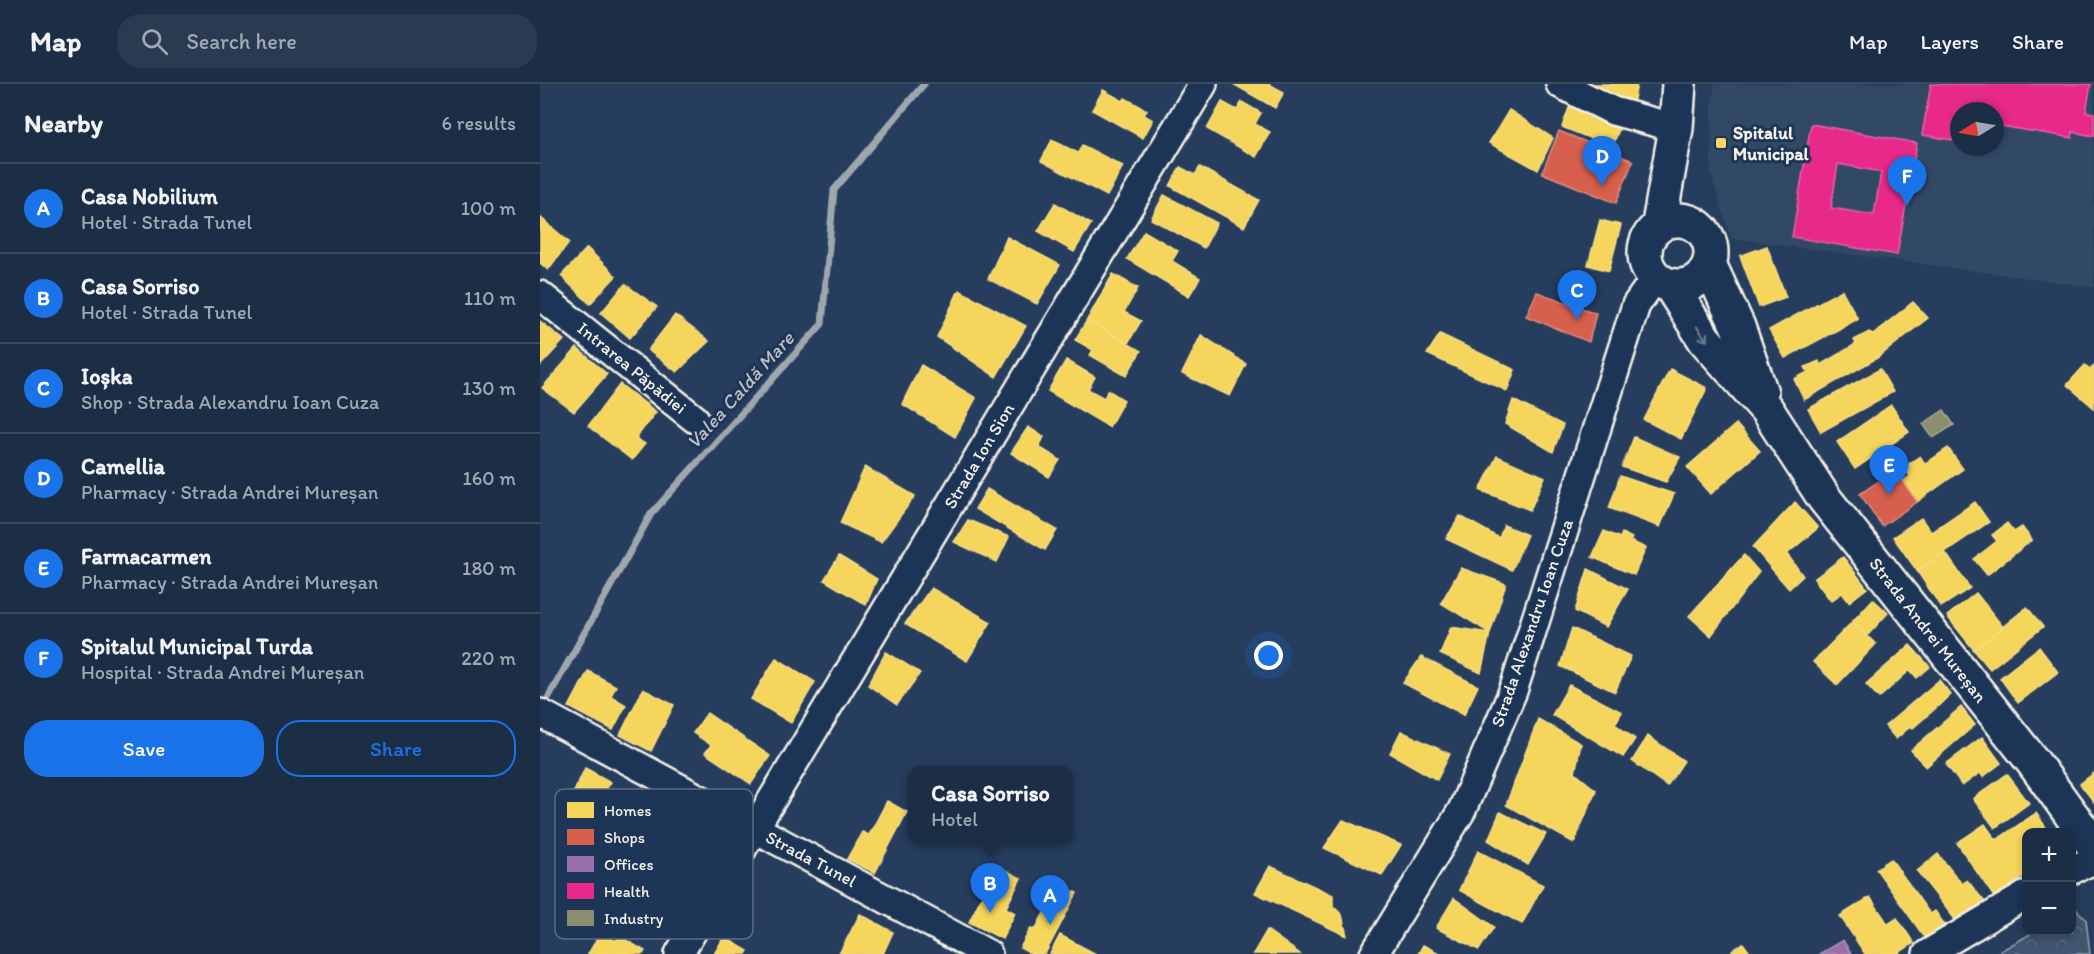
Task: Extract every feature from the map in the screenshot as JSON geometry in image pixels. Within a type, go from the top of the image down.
[{"type":"main road","points":[[1678,109],[1693,223]]},
{"type":"main road","points":[[1659,224],[1676,219],[1693,223],[1703,230],[1709,240],[1711,252],[1709,264],[1700,278],[1686,285],[1663,282],[1645,260],[1647,240],[1659,224],[1678,109]]},
{"type":"main road","name":"Strada Andrei Mureșan","points":[[1709,264],[1738,327],[1767,410]]},
{"type":"main road","name":"Strada Andrei Mureșan","points":[[1663,282],[1705,340],[1767,410],[1824,498],[2033,762],[2094,846]]},
{"type":"street","name":"Strada Ion Sion","points":[[753,828],[1123,220],[1203,84]]},
{"type":"street","points":[[1560,84],[1613,111],[1678,109]]},
{"type":"street","name":"Strada Alexandru Ioan Cuza","points":[[1374,954],[1462,810],[1513,691],[1635,305],[1663,282]]},
{"type":"street","name":"Intrarea Păpădiei","points":[[540,295],[695,419]]},
{"type":"street","name":"Strada Tunel","points":[[551,719],[681,789]]},
{"type":"street","name":"Strada Tunel","points":[[753,828],[988,954]]},
{"type":"street","points":[[2076,868],[2094,860]]},
{"type":"street","points":[[1927,954],[2022,897]]},
{"type":"street","name":"Strada Ion Sion","points":[[679,954],[688,939]]},
{"type":"shaded area","points":[[1715,84],[2094,84],[2094,287],[1731,238],[1711,174],[1712,106]]},
{"type":"green space","points":[[2076,909],[2086,919],[2090,954],[1995,954],[2027,936],[2076,936]]},
{"type":"building: Homes","points":[[1233,84],[1269,84],[1284,92],[1275,108]]},
{"type":"building: Homes","points":[[1590,84],[1637,84],[1632,109]]},
{"type":"building: Homes","points":[[1103,90],[1123,101],[1125,98],[1147,110],[1144,115],[1153,120],[1143,138],[1092,110]]},
{"type":"building: Homes","points":[[1222,102],[1237,110],[1242,102],[1261,113],[1255,124],[1270,132],[1256,157],[1207,129]]},
{"type":"building: Homes","points":[[1570,105],[1621,125],[1612,147],[1562,127]]},
{"type":"building: Homes","points":[[1509,110],[1553,138],[1538,170],[1489,143]]},
{"type":"building: Homes","points":[[1052,140],[1078,153],[1082,145],[1123,166],[1107,196],[1041,161]]},
{"type":"building: Homes","points":[[1180,167],[1195,175],[1200,167],[1259,200],[1244,227],[1170,186]]},
{"type":"building: Homes","points":[[1164,195],[1217,223],[1204,248],[1151,219]]},
{"type":"building: Homes","points":[[1055,203],[1091,224],[1074,252],[1038,231]]},
{"type":"building: Homes","points":[[540,217],[569,242],[548,270],[540,263]]},
{"type":"building: Homes","points":[[1600,220],[1621,225],[1609,271],[1588,265]]},
{"type":"building: Homes","points":[[1144,231],[1178,251],[1172,261],[1200,278],[1189,296],[1127,259]]},
{"type":"building: Homes","points":[[1007,237],[1060,265],[1037,304],[988,279]]},
{"type":"building: Homes","points":[[1767,246],[1786,297],[1759,307],[1740,256]]},
{"type":"building: Homes","points":[[587,248],[616,276],[590,304],[561,276]]},
{"type":"building: Homes","points":[[1113,274],[1138,288],[1124,312],[1141,321],[1128,343],[1087,320]]},
{"type":"building: Homes","points":[[625,284],[657,307],[630,338],[601,313]]},
{"type":"building: Homes","points":[[959,290],[1026,326],[996,377],[937,337]]},
{"type":"building: Homes","points":[[1842,290],[1858,319],[1785,358],[1769,330]]},
{"type":"building: Homes","points":[[1913,302],[1928,318],[1879,357],[1804,400],[1794,379],[1808,372],[1805,367],[1819,361],[1820,365],[1856,344],[1854,340],[1869,332],[1873,334]]},
{"type":"building: Homes","points":[[675,315],[709,341],[677,372],[648,350]]},
{"type":"building: Homes","points":[[1087,320],[1141,351],[1126,376],[1090,355],[1093,350],[1075,340]]},
{"type":"building: Homes","points":[[540,321],[564,340],[540,366]]},
{"type":"building: Homes","points":[[1440,334],[1515,370],[1507,391],[1427,354]]},
{"type":"building: Homes","points":[[1201,335],[1246,364],[1230,396],[1182,374]]},
{"type":"building: Homes","points":[[577,348],[607,374],[574,412],[542,388]]},
{"type":"building: Homes","points":[[1066,360],[1095,377],[1088,389],[1104,398],[1108,390],[1124,400],[1109,427],[1048,391]]},
{"type":"building: Homes","points":[[921,365],[976,398],[955,437],[902,404]]},
{"type":"building: Homes","points":[[2085,365],[2090,369],[2094,365],[2094,408],[2067,385]]},
{"type":"building: Homes","points":[[1670,369],[1707,388],[1681,439],[1644,420]]},
{"type":"building: Homes","points":[[1880,369],[1893,392],[1821,432],[1808,409]]},
{"type":"building: Homes","points":[[620,384],[656,412],[636,438],[645,444],[632,460],[588,426]]},
{"type":"building: Homes","points":[[1513,400],[1563,425],[1553,452],[1505,424]]},
{"type":"building: Homes","points":[[1891,405],[1909,432],[1855,469],[1837,442]]},
{"type":"building: Homes","points":[[1736,424],[1760,451],[1711,494],[1687,467]]},
{"type":"building: Homes","points":[[1028,427],[1044,437],[1039,447],[1060,460],[1049,477],[1011,453]]},
{"type":"building: Homes","points":[[1634,437],[1680,457],[1666,482],[1622,467]]},
{"type":"building: Homes","points":[[1948,448],[1963,469],[1917,502],[1903,481],[1910,476],[1904,467],[1920,456],[1925,464]]},
{"type":"building: Homes","points":[[1497,456],[1545,477],[1530,510],[1480,490]]},
{"type":"building: Homes","points":[[865,467],[915,496],[881,542],[840,523]]},
{"type":"building: Homes","points":[[1620,476],[1674,494],[1660,527],[1609,508]]},
{"type":"building: Homes","points":[[987,489],[1057,530],[1045,550],[975,509]]},
{"type":"building: Homes","points":[[1795,502],[1818,528],[1787,554],[1803,576],[1789,589],[1753,547]]},
{"type":"building: Homes","points":[[1975,502],[1989,522],[1917,571],[1893,537],[1921,518],[1931,532]]},
{"type":"building: Homes","points":[[1460,516],[1499,538],[1504,525],[1527,535],[1512,570],[1446,539]]},
{"type":"building: Homes","points":[[968,520],[1009,537],[997,562],[954,542]]},
{"type":"building: Homes","points":[[2007,523],[2014,532],[2022,527],[2032,540],[1987,575],[1974,559],[1997,541],[1992,535]]},
{"type":"building: Homes","points":[[1604,531],[1620,538],[1622,533],[1632,538],[1630,541],[1646,548],[1634,575],[1592,557]]},
{"type":"building: Homes","points":[[1945,552],[1970,588],[1941,607],[1917,571]]},
{"type":"building: Homes","points":[[1744,555],[1759,572],[1711,636],[1689,616]]},
{"type":"building: Homes","points":[[839,556],[877,579],[866,605],[824,580]]},
{"type":"building: Homes","points":[[1843,557],[1867,588],[1849,602],[1842,593],[1831,601],[1814,579]]},
{"type":"building: Homes","points":[[1461,568],[1506,584],[1490,633],[1441,603]]},
{"type":"building: Homes","points":[[1588,569],[1628,589],[1606,627],[1575,611]]},
{"type":"building: Homes","points":[[931,588],[991,622],[967,661],[905,624]]},
{"type":"building: Homes","points":[[1976,593],[2003,627],[1974,650],[1947,616]]},
{"type":"building: Homes","points":[[1873,599],[1888,613],[1867,636],[1852,622]]},
{"type":"building: Homes","points":[[2027,607],[2043,627],[1990,669],[1974,650]]},
{"type":"building: Homes","points":[[1852,622],[1876,644],[1837,685],[1813,662]]},
{"type":"building: Homes","points":[[1451,627],[1490,633],[1481,673],[1440,654]]},
{"type":"building: Homes","points":[[1572,628],[1631,656],[1615,692],[1560,666]]},
{"type":"building: Homes","points":[[1910,645],[1930,667],[1917,678],[1910,670],[1879,698],[1866,684]]},
{"type":"building: Homes","points":[[2039,647],[2058,672],[2018,703],[2000,678]]},
{"type":"building: Homes","points":[[886,652],[920,673],[897,705],[868,685]]},
{"type":"building: Homes","points":[[1421,657],[1478,686],[1464,715],[1403,683]]},
{"type":"building: Homes","points":[[776,658],[815,682],[791,723],[751,699]]},
{"type":"building: Homes","points":[[588,671],[616,686],[611,696],[626,705],[613,730],[569,707]]},
{"type":"building: Homes","points":[[1939,680],[1951,695],[1913,728],[1911,726],[1896,739],[1885,726]]},
{"type":"building: Homes","points":[[1569,685],[1622,712],[1615,724],[1635,739],[1623,757],[1552,715]]},
{"type":"building: Homes","points":[[643,689],[674,705],[651,751],[620,735]]},
{"type":"building: Homes","points":[[1961,707],[1975,725],[1926,767],[1911,750]]},
{"type":"building: Homes","points":[[707,713],[770,756],[751,784],[705,753],[711,745],[693,733]]},
{"type":"building: Homes","points":[[1538,719],[1581,744],[1575,773],[1596,790],[1574,843],[1506,805]]},
{"type":"building: Homes","points":[[1401,731],[1450,754],[1437,780],[1390,753]]},
{"type":"building: Homes","points":[[1648,736],[1684,761],[1667,786],[1632,761]]},
{"type":"building: Homes","points":[[1982,737],[2001,763],[1983,777],[1980,773],[1962,786],[1946,764]]},
{"type":"building: Homes","points":[[585,768],[611,782],[606,789],[575,789]]},
{"type":"building: Homes","points":[[2094,773],[2094,802],[2080,784]]},
{"type":"building: Homes","points":[[2007,774],[2029,803],[1995,828],[1973,799]]},
{"type":"building: Homes","points":[[887,801],[907,812],[875,873],[847,859],[862,832],[869,835]]},
{"type":"building: Homes","points":[[1500,812],[1546,834],[1528,865],[1488,840]]},
{"type":"building: Homes","points":[[2036,813],[2046,828],[2022,828],[2022,878],[1994,897],[1957,843],[1985,824],[1996,840]]},
{"type":"building: Homes","points":[[1343,820],[1401,845],[1382,875],[1324,848]]},
{"type":"building: Homes","points":[[1478,851],[1543,885],[1522,924],[1459,890]]},
{"type":"building: Homes","points":[[1938,854],[1962,884],[1967,880],[1984,901],[1957,922],[1917,871]]},
{"type":"building: Homes","points":[[1891,859],[1930,914],[1935,911],[1947,928],[1927,941],[1876,869]]},
{"type":"building: Homes","points":[[997,866],[1021,878],[1006,908],[1015,913],[1002,939],[969,922]]},
{"type":"building: Homes","points":[[1270,866],[1333,895],[1333,906],[1342,915],[1347,936],[1255,893]]},
{"type":"building: Homes","points":[[1059,884],[1077,893],[1045,954],[1031,954],[1020,948],[1031,928],[1035,930]]},
{"type":"building: Homes","points":[[1870,897],[1888,924],[1897,918],[1914,943],[1897,954],[1865,954],[1840,916]]},
{"type":"building: Homes","points":[[1454,898],[1494,927],[1479,950],[1436,928]]},
{"type":"building: Homes","points":[[860,914],[893,932],[883,954],[839,954]]},
{"type":"building: Homes","points":[[1267,930],[1300,954],[1253,954]]},
{"type":"building: Homes","points":[[1060,935],[1096,954],[1050,954]]},
{"type":"building: Homes","points":[[597,939],[616,941],[624,939],[645,951],[643,954],[588,954]]},
{"type":"building: Homes","points":[[723,939],[727,939],[748,951],[746,954],[714,954]]},
{"type":"building: Homes","points":[[1743,943],[1751,954],[1728,954]]},
{"type":"building: Homes","points":[[1423,945],[1441,954],[1418,954]]},
{"type":"building: Shops","points":[[1559,131],[1633,161],[1616,203],[1542,173]]},
{"type":"building: Shops","points":[[1537,292],[1596,313],[1589,342],[1526,316]]},
{"type":"building: Shops","points":[[1895,470],[1917,502],[1882,526],[1860,494]]},
{"type":"building: Offices","points":[[1843,940],[1851,954],[1819,954]]},
{"type":"building: Health","points":[[1931,84],[2091,84],[2086,112],[2094,113],[2094,136],[2073,132],[2072,138],[2004,127],[2004,102],[1950,102],[1950,140],[1922,135]]},
{"type":"building: Health","points":[[1811,124],[1917,143],[1897,255],[1792,237]],"holes":[[[1838,164],[1881,172],[1874,215],[1831,208]]]},
{"type":"building: Industry","points":[[1944,410],[1954,425],[1933,438],[1923,424]]},
{"type":"waterway","name":"Valea Caldă Mare","points":[[543,707],[651,514],[822,324],[834,190],[924,84]]},
{"type":"place","name":"Spitalul Municipal","points":[[1721,143]]},
{"type":"place","name":"Camellia","points":[[1602,186]]},
{"type":"place","name":"Spitalul Municipal Turda","points":[[1907,206]]},
{"type":"place","name":"Ioșka","points":[[1577,320]]},
{"type":"place","name":"Farmacarmen","points":[[1889,495]]},
{"type":"place","name":"Casa Sorriso","points":[[990,913]]},
{"type":"place","name":"Casa Nobilium","points":[[1050,925]]}]
